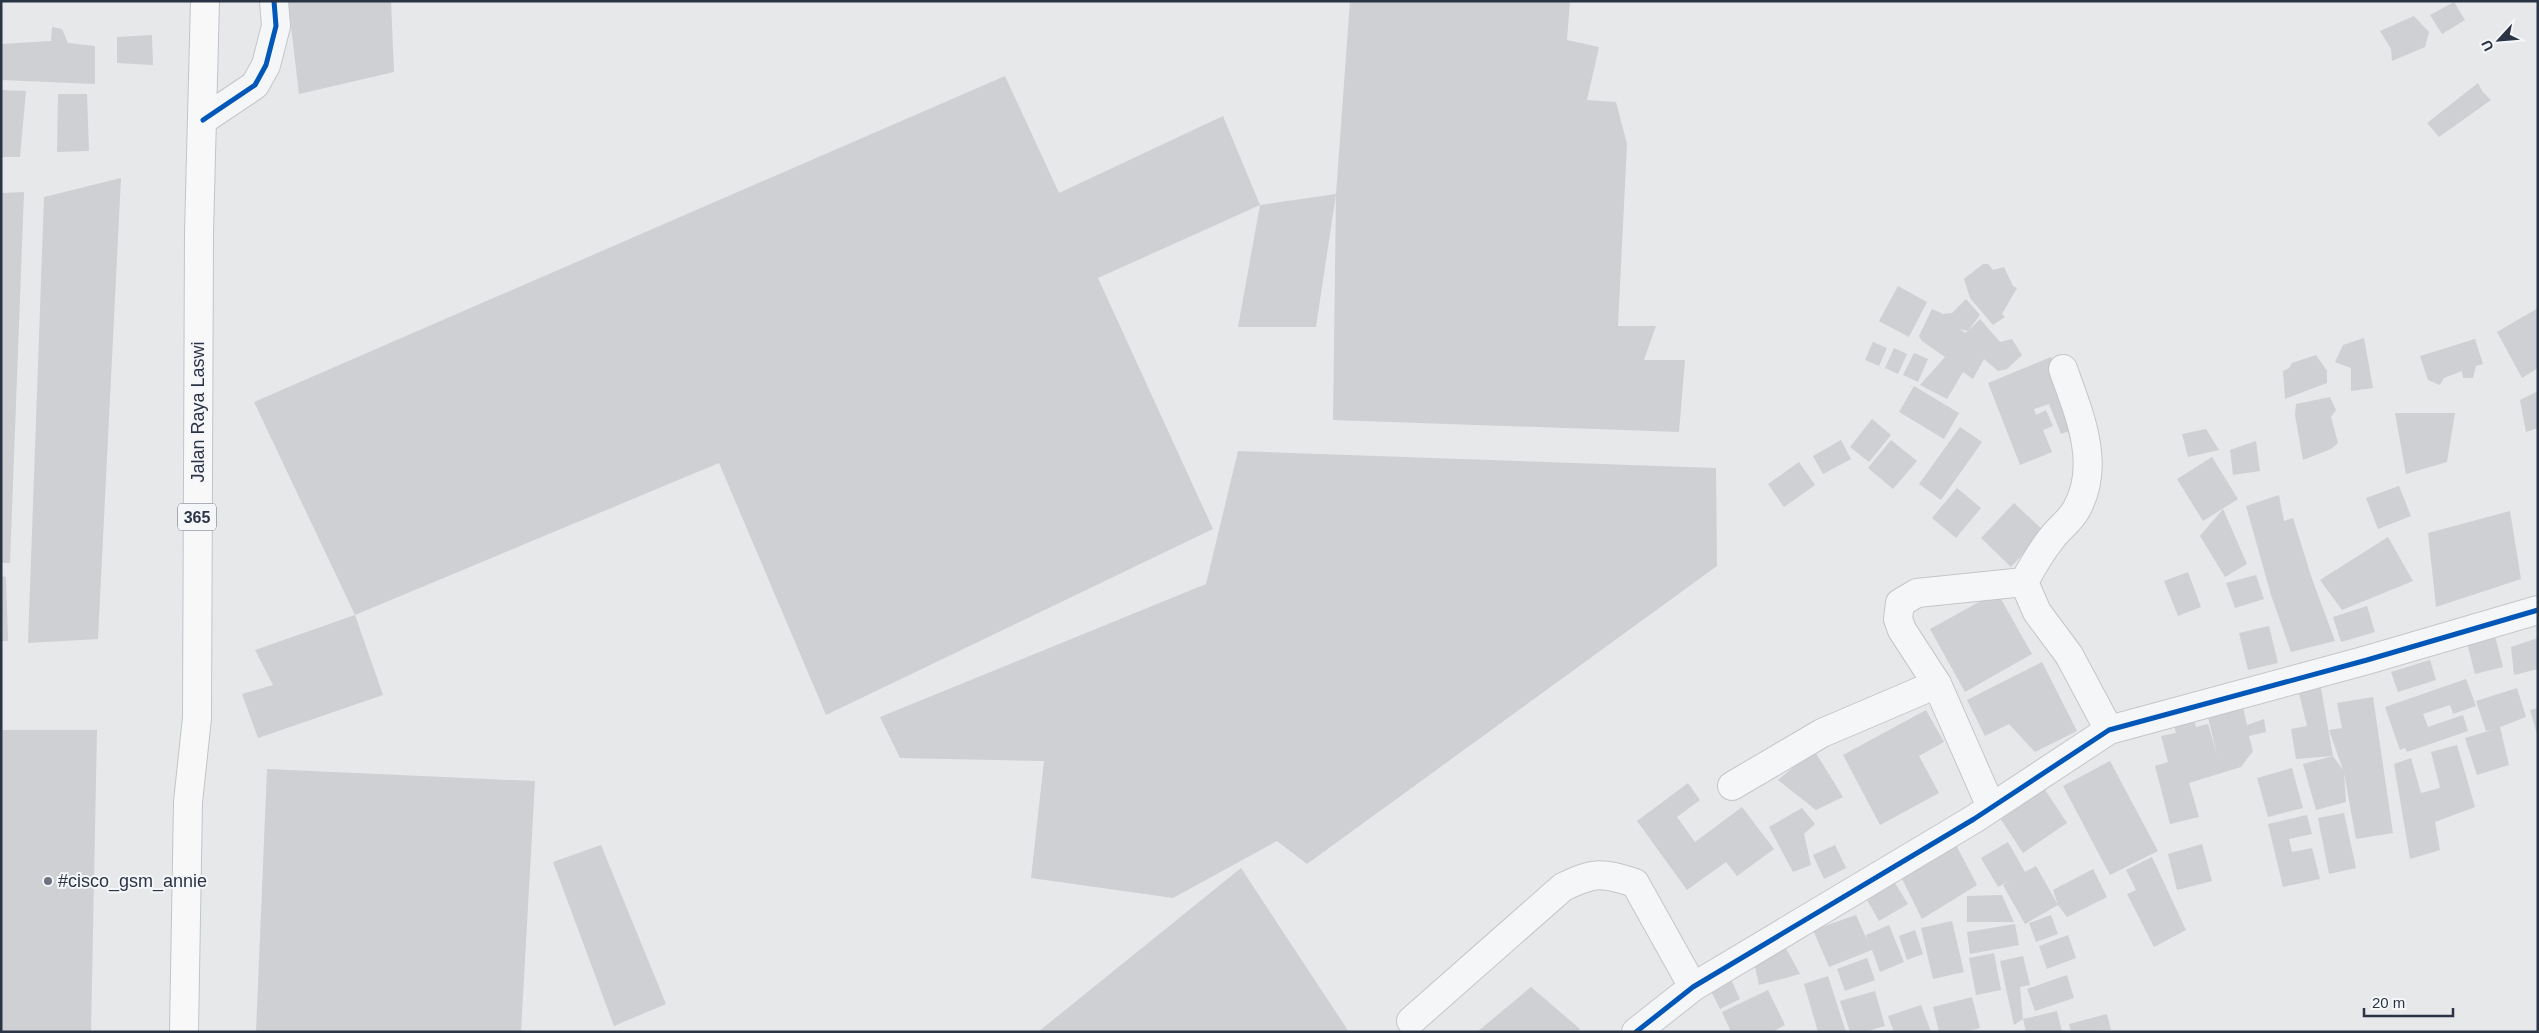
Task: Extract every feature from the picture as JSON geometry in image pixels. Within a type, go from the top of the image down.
[{"type":"main road","name":"Jalan Raya Laswi","points":[[184,1032],[188,802],[196,718],[199,243],[205,1]]},
{"type":"street","points":[[203,120],[255,85],[266,65],[276,26],[274,1]]},
{"type":"street","points":[[2024,582],[2052,538],[2075,512],[2087,478],[2088,462],[2081,421],[2063,369]]},
{"type":"street","points":[[1991,807],[1937,684],[1902,630],[1898,619],[1900,603],[1916,593],[2024,582]]},
{"type":"street","points":[[2024,582],[2037,612],[2069,655],[2109,730]]},
{"type":"street","points":[[1636,1032],[1692,987],[1991,807],[2109,730],[2367,660],[2538,610]]},
{"type":"street","points":[[1732,786],[1822,733],[1937,684]]},
{"type":"street","points":[[1412,1021],[1563,887],[1589,875],[1607,874],[1635,883],[1692,987]]},
{"type":"building","points":[[288,1],[391,1],[394,72],[299,94]]},
{"type":"building","points":[[1350,1],[1570,1],[1567,40],[1599,47],[1587,100],[1616,102],[1627,144],[1618,326],[1656,326],[1644,360],[1685,360],[1679,432],[1333,420],[1336,194]]},
{"type":"building","points":[[2454,2],[2465,20],[2442,34],[2430,15]]},
{"type":"building","points":[[2414,16],[2429,32],[2425,47],[2392,61],[2391,49],[2380,31]]},
{"type":"building","points":[[52,27],[62,29],[68,43],[95,46],[95,84],[1,80],[1,44],[51,41]]},
{"type":"building","points":[[152,35],[153,65],[117,63],[117,37]]},
{"type":"building","points":[[1005,76],[1059,193],[1223,116],[1260,205],[1098,278],[1213,529],[826,715],[719,463],[355,615],[254,402]]},
{"type":"building","points":[[2478,83],[2482,91],[2491,100],[2439,137],[2427,123]]},
{"type":"building","points":[[1,90],[26,91],[20,157],[1,157]]},
{"type":"building","points":[[58,94],[87,94],[89,151],[57,152]]},
{"type":"building","points":[[121,178],[98,639],[28,643],[44,197]]},
{"type":"building","points":[[24,192],[10,563],[1,563],[1,193]]},
{"type":"building","points":[[1336,194],[1316,327],[1238,327],[1260,205]]},
{"type":"building","points":[[1983,264],[1988,264],[1993,270],[2004,267],[2013,286],[2017,288],[2002,314],[2005,317],[1993,325],[1970,298],[1964,279]]},
{"type":"building","points":[[1898,286],[1927,302],[1909,337],[1879,321]]},
{"type":"building","points":[[1966,299],[1980,315],[1968,331],[1980,319],[2000,342],[2012,339],[2022,355],[2007,369],[1998,371],[1984,359],[1973,379],[1963,372],[1947,399],[1920,385],[1945,357],[1922,341],[1919,336],[1932,309],[1943,314],[1952,313]]},
{"type":"building","points":[[2538,308],[2538,368],[2522,378],[2497,332]]},
{"type":"building","points":[[2364,338],[2373,388],[2351,391],[2351,368],[2335,362],[2343,345]]},
{"type":"building","points":[[2475,339],[2483,364],[2476,366],[2473,378],[2463,378],[2462,371],[2444,378],[2440,385],[2428,380],[2420,356]]},
{"type":"building","points":[[1873,342],[1887,348],[1879,366],[1865,360]]},
{"type":"building","points":[[1894,348],[1907,354],[1898,374],[1885,368]]},
{"type":"building","points":[[1914,353],[1928,359],[1918,382],[1903,375]]},
{"type":"building","points":[[2316,355],[2327,371],[2327,383],[2285,399],[2283,371],[2289,368],[2292,363]]},
{"type":"building","points":[[2051,357],[2067,396],[2075,429],[2061,434],[2049,404],[2034,409],[2036,415],[2046,410],[2053,426],[2043,430],[2052,452],[2020,465],[1988,383]]},
{"type":"building","points":[[1914,386],[1959,413],[1944,439],[1899,412]]},
{"type":"building","points":[[2538,391],[2538,428],[2526,432],[2520,400]]},
{"type":"building","points":[[2330,397],[2336,410],[2331,417],[2338,443],[2331,449],[2303,460],[2295,415],[2296,404]]},
{"type":"building","points":[[2395,413],[2455,413],[2447,462],[2406,474]]},
{"type":"building","points":[[1872,419],[1891,435],[1869,462],[1850,447]]},
{"type":"building","points":[[1960,427],[1982,442],[1941,500],[1919,484]]},
{"type":"building","points":[[2206,429],[2219,450],[2188,457],[2182,434]]},
{"type":"building","points":[[1841,440],[1851,459],[1823,474],[1813,456]]},
{"type":"building","points":[[1891,440],[1917,461],[1893,489],[1868,468]]},
{"type":"building","points":[[2256,441],[2260,471],[2233,475],[2230,450]]},
{"type":"building","points":[[1238,451],[1716,468],[1717,566],[1307,864],[1277,841],[1173,898],[1031,878],[1044,761],[900,758],[880,717],[1206,584]]},
{"type":"building","points":[[2212,457],[2238,499],[2203,521],[2177,479]]},
{"type":"building","points":[[1799,462],[1815,485],[1784,507],[1768,484]]},
{"type":"building","points":[[2399,486],[2411,516],[2378,529],[2366,498]]},
{"type":"building","points":[[1957,488],[1981,508],[1956,538],[1932,518]]},
{"type":"building","points":[[2279,495],[2284,521],[2293,518],[2312,579],[2335,641],[2291,652],[2271,595],[2246,506]]},
{"type":"building","points":[[2014,503],[2044,531],[2011,567],[1981,538]]},
{"type":"building","points":[[2223,509],[2247,564],[2225,577],[2200,536]]},
{"type":"building","points":[[2510,511],[2521,579],[2436,607],[2428,533]]},
{"type":"building","points":[[2388,537],[2413,581],[2342,610],[2320,580]]},
{"type":"building","points":[[2188,572],[2201,607],[2178,616],[2164,581]]},
{"type":"building","points":[[2256,575],[2264,599],[2235,608],[2226,583]]},
{"type":"building","points":[[1,576],[6,577],[8,641],[1,641]]},
{"type":"building","points":[[1997,592],[2032,654],[1965,692],[1930,629]]},
{"type":"building","points":[[2367,606],[2375,632],[2341,642],[2333,617]]},
{"type":"building","points":[[355,615],[383,695],[258,738],[242,694],[273,685],[255,650]]},
{"type":"building","points":[[2269,626],[2278,663],[2248,670],[2239,633]]},
{"type":"building","points":[[2495,636],[2503,667],[2475,674],[2467,643]]},
{"type":"building","points":[[2538,638],[2538,669],[2514,675],[2511,647]]},
{"type":"building","points":[[2430,660],[2436,680],[2398,692],[2391,672]]},
{"type":"building","points":[[2042,662],[2077,731],[2035,752],[2009,724],[1985,736],[1967,700]]},
{"type":"building","points":[[2466,679],[2476,706],[2453,714],[2450,705],[2423,714],[2428,727],[2463,715],[2468,731],[2407,752],[2405,748],[2400,750],[2385,707]]},
{"type":"building","points":[[2320,683],[2333,756],[2296,759],[2291,729],[2307,726],[2298,689]]},
{"type":"building","points":[[2517,688],[2526,717],[2500,727],[2509,765],[2477,775],[2465,738],[2495,729],[2486,731],[2476,701]]},
{"type":"building","points":[[2373,697],[2393,833],[2356,839],[2344,773],[2346,802],[2316,810],[2303,764],[2333,756],[2343,770],[2329,730],[2342,728],[2337,703]]},
{"type":"building","points":[[2242,702],[2247,725],[2264,719],[2266,732],[2249,736],[2253,751],[2241,767],[2189,783],[2199,817],[2170,824],[2155,766],[2168,762],[2161,736],[2176,733],[2173,722],[2193,716],[2196,727],[2208,724],[2217,755],[2207,713]]},
{"type":"building","points":[[2538,708],[2538,734],[2537,734],[2530,710]]},
{"type":"building","points":[[1926,710],[1944,742],[1919,756],[1939,793],[1880,825],[1843,755]]},
{"type":"building","name":"#cisco_gsm_annie","points":[[1,730],[97,730],[91,1032],[1,1032]]},
{"type":"building","points":[[2457,745],[2475,807],[2435,822],[2440,850],[2410,859],[2394,764],[2411,758],[2421,793],[2440,788],[2431,752]]},
{"type":"building","points":[[1814,750],[1843,797],[1816,810],[1778,780]]},
{"type":"building","points":[[2110,761],[2158,851],[2110,875],[2063,786]]},
{"type":"building","points":[[2292,768],[2303,808],[2268,817],[2257,778]]},
{"type":"building","points":[[267,769],[535,781],[521,1032],[256,1032]]},
{"type":"building","points":[[1688,783],[1700,800],[1677,817],[1695,842],[1742,807],[1774,849],[1737,876],[1726,862],[1687,890],[1637,821]]},
{"type":"building","points":[[2042,785],[2067,823],[2023,853],[1998,815]]},
{"type":"building","points":[[1802,808],[1815,824],[1804,834],[1811,865],[1793,872],[1769,827]]},
{"type":"building","points":[[2344,813],[2356,868],[2329,874],[2318,818]]},
{"type":"building","points":[[2307,815],[2312,834],[2289,839],[2292,852],[2312,848],[2320,879],[2283,887],[2268,824]]},
{"type":"building","points":[[2008,842],[2025,872],[2036,866],[2058,905],[2025,924],[2003,885],[2010,880],[1998,887],[1981,858]]},
{"type":"building","points":[[2202,844],[2212,881],[2177,890],[2168,854]]},
{"type":"building","points":[[601,845],[666,1004],[614,1026],[553,862]]},
{"type":"building","points":[[1835,845],[1846,868],[1824,879],[1813,855]]},
{"type":"building","points":[[1956,845],[1977,885],[1922,919],[1901,877]]},
{"type":"building","points":[[2152,857],[2186,930],[2154,947],[2127,894],[2136,890],[2126,870]]},
{"type":"building","points":[[1241,868],[1349,1032],[1038,1032]]},
{"type":"building","points":[[2093,869],[2107,897],[2067,917],[2058,905],[2053,890]]},
{"type":"building","points":[[1895,883],[1908,904],[1879,921],[1867,900]]},
{"type":"building","points":[[2002,895],[2014,922],[1967,922],[1967,896]]},
{"type":"building","points":[[1856,915],[1868,942],[1866,935],[1889,925],[1904,962],[1880,972],[1872,950],[1829,967],[1813,930]]},
{"type":"building","points":[[2051,915],[2058,934],[2036,942],[2029,923]]},
{"type":"building","points":[[1952,921],[1964,972],[1933,979],[1921,928]]},
{"type":"building","points":[[2015,924],[2019,945],[1970,954],[1967,932]]},
{"type":"building","points":[[1915,930],[1923,954],[1907,960],[1899,936]]},
{"type":"building","points":[[2068,935],[2076,958],[2047,969],[2039,946]]},
{"type":"building","points":[[1782,941],[1800,974],[1759,985],[1753,958]]},
{"type":"building","points":[[1994,953],[2001,990],[1976,995],[1969,958]]},
{"type":"building","points":[[2023,956],[2030,985],[2020,987],[2023,1019],[2014,1025],[2000,961]]},
{"type":"building","points":[[1867,958],[1875,980],[1845,991],[1837,969]]},
{"type":"building","points":[[1729,975],[1740,999],[1720,1009],[1708,985]]},
{"type":"building","points":[[2067,975],[2074,998],[2035,1011],[2027,989]]},
{"type":"building","points":[[1828,976],[1846,1032],[1818,1032],[1804,984]]},
{"type":"building","points":[[1531,987],[1580,1029],[1577,1032],[1477,1032]]},
{"type":"building","points":[[1768,990],[1785,1025],[1772,1032],[1731,1032],[1722,1012]]},
{"type":"building","points":[[1875,991],[1885,1026],[1864,1032],[1850,1032],[1840,1001]]},
{"type":"building","points":[[1972,997],[1980,1028],[1965,1032],[1939,1032],[1933,1007]]},
{"type":"building","points":[[1921,1005],[1931,1032],[1894,1032],[1888,1016]]},
{"type":"building","points":[[2057,1011],[2062,1032],[2026,1032],[2023,1019]]},
{"type":"building","points":[[2107,1014],[2111,1030],[2071,1032],[2069,1024]]},
{"type":"cycle path","points":[[203,120],[255,85],[266,65],[276,26],[274,1]]},
{"type":"cycle path","points":[[1636,1032],[1693,987],[1974,819],[2109,730],[2367,660],[2538,610]]},
{"type":"place","name":"#cisco_gsm_annie","points":[[48,881]]}]
